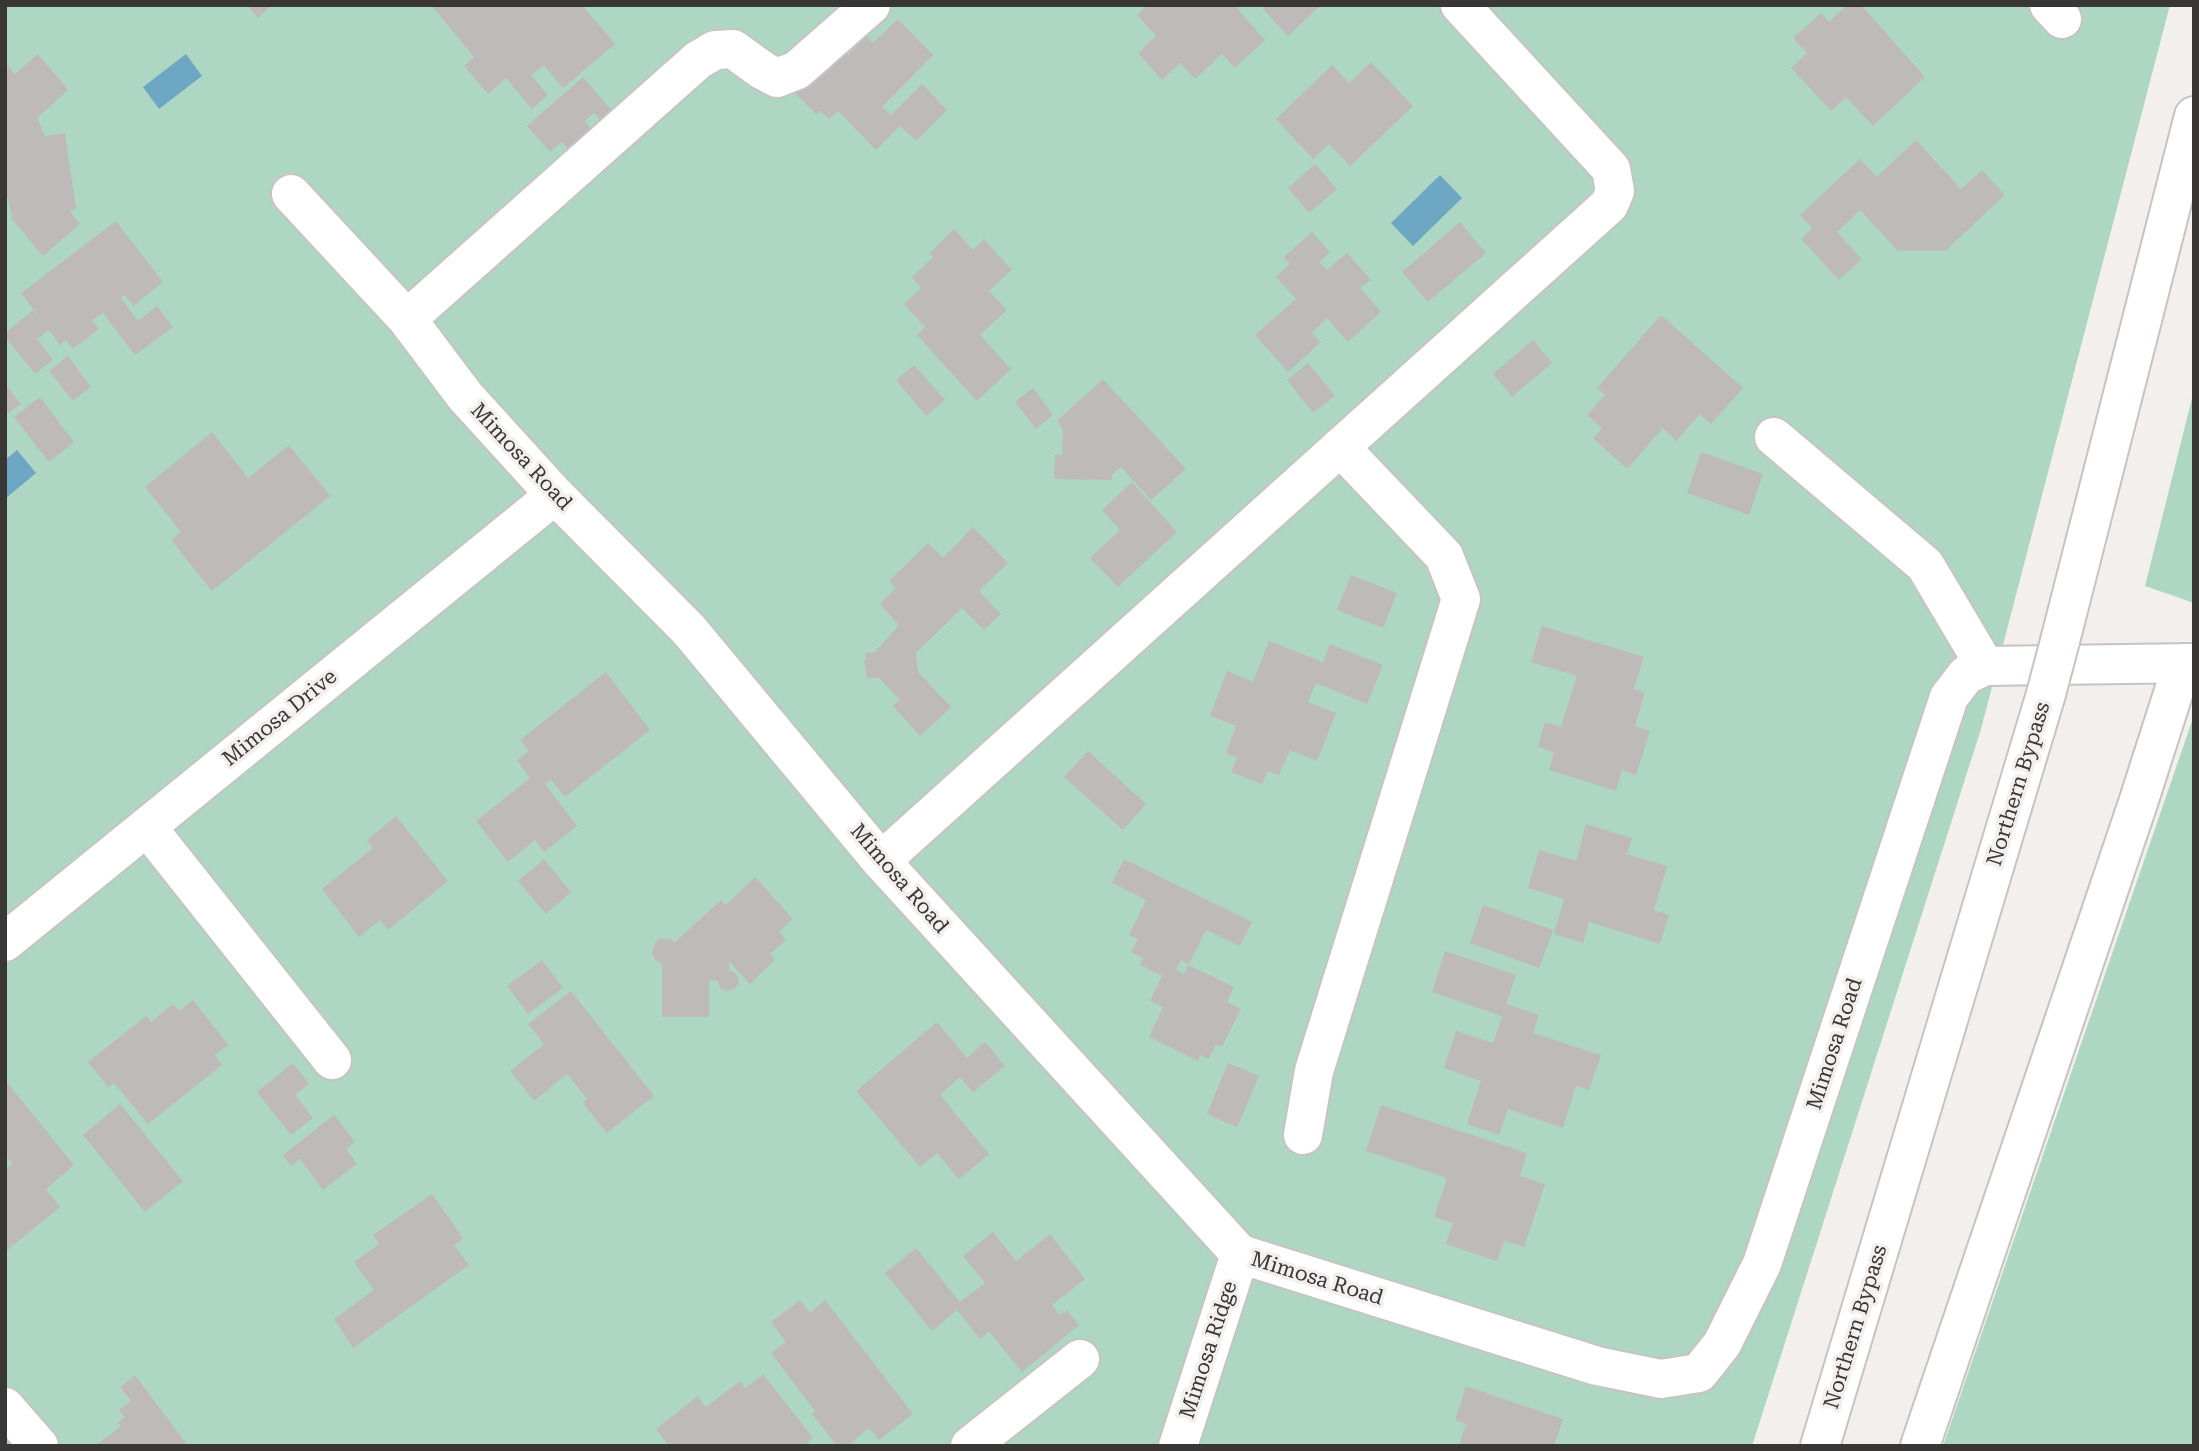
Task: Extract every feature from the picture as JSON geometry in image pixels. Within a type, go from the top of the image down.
[{"type":"street","points":[[407,319],[698,61],[715,50],[733,50],[778,78],[797,70],[871,5]]},
{"type":"street","points":[[881,861],[1609,205],[1615,191],[1611,169],[1460,5]]},
{"type":"street","name":"Northern Bypass","points":[[1820,1446],[2046,694],[2194,116]]},
{"type":"street","name":"Mimosa Road","points":[[291,194],[407,319],[465,396],[555,495],[689,630],[881,861],[1240,1254],[1597,1366],[1661,1379],[1699,1373],[1722,1344],[1762,1264],[1949,697],[1966,675],[1985,666]]},
{"type":"street","points":[[1773,437],[1925,565],[1985,666],[2188,663],[1920,1446]]},
{"type":"street","points":[[1303,1135],[1314,1071],[1461,599],[1444,556],[1340,447]]},
{"type":"street","name":"Mimosa Drive","points":[[5,942],[555,495]]},
{"type":"street","points":[[147,827],[332,1060]]},
{"type":"street","name":"Mimosa Ridge","points":[[1178,1446],[1240,1254]]},
{"type":"street","points":[[970,1446],[1080,1359]]},
{"type":"street","points":[[5,1407],[39,1446]]},
{"type":"green space","points":[[5,5],[2170,5],[1981,729],[1752,1446],[5,1446]]},
{"type":"green space","points":[[2194,390],[2194,603],[2145,586]]},
{"type":"green space","points":[[2193,718],[2194,1446],[1943,1446]]},
{"type":"water","points":[[186,54],[202,76],[159,109],[143,87]]},
{"type":"water","points":[[1440,175],[1462,198],[1413,246],[1391,223]]},
{"type":"water","points":[[17,450],[36,473],[5,499],[5,460]]},
{"type":"building","points":[[247,5],[272,5],[258,18]]},
{"type":"building","points":[[431,5],[582,5],[615,44],[563,88],[544,65],[531,75],[548,95],[532,109],[506,78],[488,94],[464,66],[474,57]]},
{"type":"building","points":[[1148,5],[1238,5],[1236,7],[1265,40],[1235,68],[1222,54],[1195,79],[1180,63],[1162,80],[1138,53],[1156,36],[1137,15]]},
{"type":"building","points":[[1267,5],[1321,5],[1288,36],[1263,9]]},
{"type":"building","points":[[1847,5],[1861,5],[1925,77],[1873,126],[1846,97],[1831,111],[1791,68],[1807,53],[1793,38],[1821,13],[1829,22]]},
{"type":"building","points":[[898,19],[933,55],[882,107],[891,115],[922,84],[947,110],[916,141],[900,126],[876,150],[838,111],[829,119],[820,111],[816,114],[791,89],[836,43],[848,55],[866,36],[873,43]]},
{"type":"building","points":[[38,54],[68,90],[37,118],[45,136],[65,133],[76,209],[69,210],[80,224],[43,256],[12,219],[8,199],[5,199],[5,63],[15,74]]},
{"type":"building","points":[[1371,62],[1413,106],[1350,166],[1329,144],[1313,159],[1276,119],[1332,65],[1349,83]]},
{"type":"building","points":[[583,77],[615,114],[603,123],[594,113],[585,121],[591,129],[568,149],[562,142],[550,152],[527,126]]},
{"type":"building","points":[[1916,140],[1961,189],[1982,170],[2005,195],[1945,251],[1898,251],[1860,210],[1837,232],[1862,259],[1839,280],[1801,239],[1812,228],[1800,215],[1860,159],[1877,177]]},
{"type":"building","points":[[1315,164],[1337,189],[1309,213],[1288,188]]},
{"type":"building","points":[[116,221],[163,282],[133,306],[125,295],[121,298],[138,321],[157,306],[173,327],[135,355],[103,313],[92,320],[99,329],[73,349],[66,340],[60,345],[49,330],[37,339],[53,360],[35,374],[5,337],[5,333],[33,310],[41,319],[21,293]]},
{"type":"building","points":[[1460,222],[1486,253],[1428,302],[1402,272]]},
{"type":"building","points":[[954,229],[973,250],[984,239],[1012,270],[989,291],[1007,310],[980,335],[1011,369],[977,401],[917,335],[925,327],[904,304],[921,288],[912,277],[933,257],[930,253]]},
{"type":"building","points":[[1312,232],[1330,252],[1319,262],[1327,270],[1347,253],[1371,280],[1360,288],[1381,312],[1348,342],[1327,318],[1312,333],[1321,342],[1288,372],[1255,335],[1296,299],[1276,277],[1290,264],[1284,257]]},
{"type":"building","points":[[1661,315],[1743,388],[1711,424],[1700,414],[1676,441],[1663,428],[1627,469],[1593,438],[1602,428],[1587,415],[1605,395],[1597,388]]},
{"type":"building","points":[[1533,340],[1552,363],[1512,397],[1493,374]]},
{"type":"building","points":[[68,356],[91,387],[73,401],[49,371]]},
{"type":"building","points":[[1308,363],[1335,396],[1313,413],[1287,380]]},
{"type":"building","points":[[914,365],[945,400],[926,416],[896,380]]},
{"type":"building","points":[[1103,379],[1186,469],[1151,500],[1121,467],[1112,474],[1112,480],[1054,479],[1055,455],[1062,455],[1063,429],[1057,421]]},
{"type":"building","points":[[5,384],[21,404],[5,416]]},
{"type":"building","points":[[1033,388],[1053,415],[1036,429],[1015,402]]},
{"type":"building","points":[[40,397],[74,442],[49,462],[14,417]]},
{"type":"building","points":[[212,432],[248,478],[289,445],[330,496],[212,591],[171,540],[181,532],[145,487]]},
{"type":"building","points":[[1701,452],[1763,474],[1749,515],[1687,493]]},
{"type":"building","points":[[1132,482],[1177,532],[1118,587],[1090,558],[1120,530],[1102,510]]},
{"type":"building","points":[[973,527],[1008,563],[979,591],[1001,614],[984,630],[962,608],[916,653],[918,672],[951,707],[920,736],[893,706],[900,700],[879,678],[867,678],[865,653],[875,652],[899,625],[880,604],[896,588],[889,581],[928,543],[943,558]]},
{"type":"building","points":[[1351,575],[1397,593],[1383,628],[1337,610]]},
{"type":"building","points":[[1542,626],[1644,657],[1634,689],[1645,693],[1635,726],[1650,731],[1636,775],[1622,770],[1616,791],[1549,770],[1554,752],[1538,747],[1545,722],[1561,727],[1577,676],[1531,662]]},
{"type":"building","points":[[1269,641],[1323,662],[1330,644],[1383,665],[1367,704],[1316,683],[1308,702],[1336,713],[1317,761],[1290,750],[1279,775],[1268,771],[1262,784],[1231,772],[1237,758],[1226,753],[1236,726],[1210,716],[1227,671],[1253,682]]},
{"type":"building","points":[[606,672],[650,730],[565,797],[551,780],[545,784],[577,826],[544,852],[535,840],[508,862],[476,821],[530,778],[517,760],[529,751],[520,740]]},
{"type":"building","points":[[1088,751],[1146,804],[1123,830],[1064,777]]},
{"type":"building","points":[[396,816],[448,881],[388,930],[380,920],[359,937],[322,889],[373,848],[367,840]]},
{"type":"building","points":[[1586,824],[1632,838],[1627,854],[1667,866],[1654,910],[1669,915],[1660,944],[1589,922],[1583,943],[1554,934],[1564,899],[1528,888],[1539,850],[1576,861]]},
{"type":"building","points":[[544,859],[571,892],[546,914],[518,881]]},
{"type":"building","points":[[1124,859],[1252,922],[1240,946],[1206,930],[1189,964],[1181,960],[1176,970],[1184,974],[1188,965],[1234,987],[1227,1002],[1241,1009],[1222,1047],[1216,1044],[1209,1059],[1200,1055],[1198,1061],[1149,1037],[1163,1007],[1150,1001],[1162,976],[1140,965],[1143,958],[1131,952],[1138,939],[1129,935],[1146,900],[1112,883]]},
{"type":"building","points":[[755,877],[793,919],[779,932],[786,940],[770,954],[775,960],[750,984],[729,961],[729,970],[738,977],[738,984],[728,991],[721,989],[717,980],[709,980],[709,1017],[662,1017],[662,964],[655,960],[652,952],[654,944],[659,939],[668,938],[675,942],[721,900],[726,905]]},
{"type":"building","points":[[1483,905],[1553,930],[1539,968],[1470,943]]},
{"type":"building","points":[[1445,951],[1516,975],[1506,1004],[1539,1015],[1533,1033],[1601,1055],[1589,1090],[1576,1086],[1563,1128],[1508,1109],[1499,1135],[1467,1124],[1481,1081],[1444,1068],[1456,1031],[1493,1043],[1502,1016],[1432,992]]},
{"type":"building","points":[[542,960],[563,988],[528,1014],[507,986]]},
{"type":"building","points":[[571,991],[654,1096],[607,1133],[583,1103],[587,1099],[567,1074],[534,1101],[510,1071],[544,1044],[528,1024]]},
{"type":"building","points":[[193,1000],[228,1045],[215,1055],[222,1065],[148,1124],[114,1083],[108,1087],[88,1062],[146,1016],[151,1022],[173,1004],[179,1011]]},
{"type":"building","points":[[937,1022],[967,1058],[985,1042],[1005,1066],[973,1092],[960,1077],[940,1095],[989,1154],[959,1179],[937,1153],[920,1167],[856,1091]]},
{"type":"building","points":[[293,1063],[309,1084],[295,1095],[313,1118],[291,1135],[257,1092]]},
{"type":"building","points":[[1228,1063],[1259,1076],[1237,1127],[1207,1114]]},
{"type":"building","points":[[5,1080],[74,1165],[46,1189],[60,1207],[5,1252],[5,1170],[12,1164],[5,1155]]},
{"type":"building","points":[[120,1104],[183,1181],[145,1212],[83,1135]]},
{"type":"building","points":[[1381,1105],[1527,1153],[1520,1176],[1545,1184],[1524,1247],[1504,1241],[1497,1261],[1446,1244],[1453,1223],[1434,1217],[1447,1178],[1366,1151]]},
{"type":"building","points":[[334,1115],[355,1142],[346,1149],[357,1164],[323,1190],[300,1159],[291,1166],[283,1155]]},
{"type":"building","points":[[432,1194],[463,1238],[454,1245],[469,1265],[353,1348],[334,1319],[374,1290],[354,1262],[379,1244],[373,1235]]},
{"type":"building","points":[[993,1232],[1016,1261],[1050,1234],[1085,1279],[1052,1305],[1060,1315],[1067,1310],[1079,1325],[1022,1372],[989,1331],[980,1339],[957,1310],[932,1331],[885,1273],[916,1248],[960,1302],[985,1283],[963,1256]]},
{"type":"building","points":[[800,1300],[810,1313],[825,1300],[913,1414],[879,1440],[869,1428],[848,1446],[837,1446],[812,1414],[815,1411],[771,1353],[786,1342],[771,1322]]},
{"type":"building","points":[[763,1374],[813,1438],[804,1446],[669,1446],[656,1429],[698,1396],[706,1407],[740,1381],[745,1388]]},
{"type":"building","points":[[135,1375],[188,1446],[95,1446],[121,1426],[117,1423],[125,1417],[119,1410],[131,1401],[120,1387]]},
{"type":"building","points":[[1466,1386],[1563,1419],[1554,1446],[1459,1446],[1466,1424],[1455,1420]]}]
